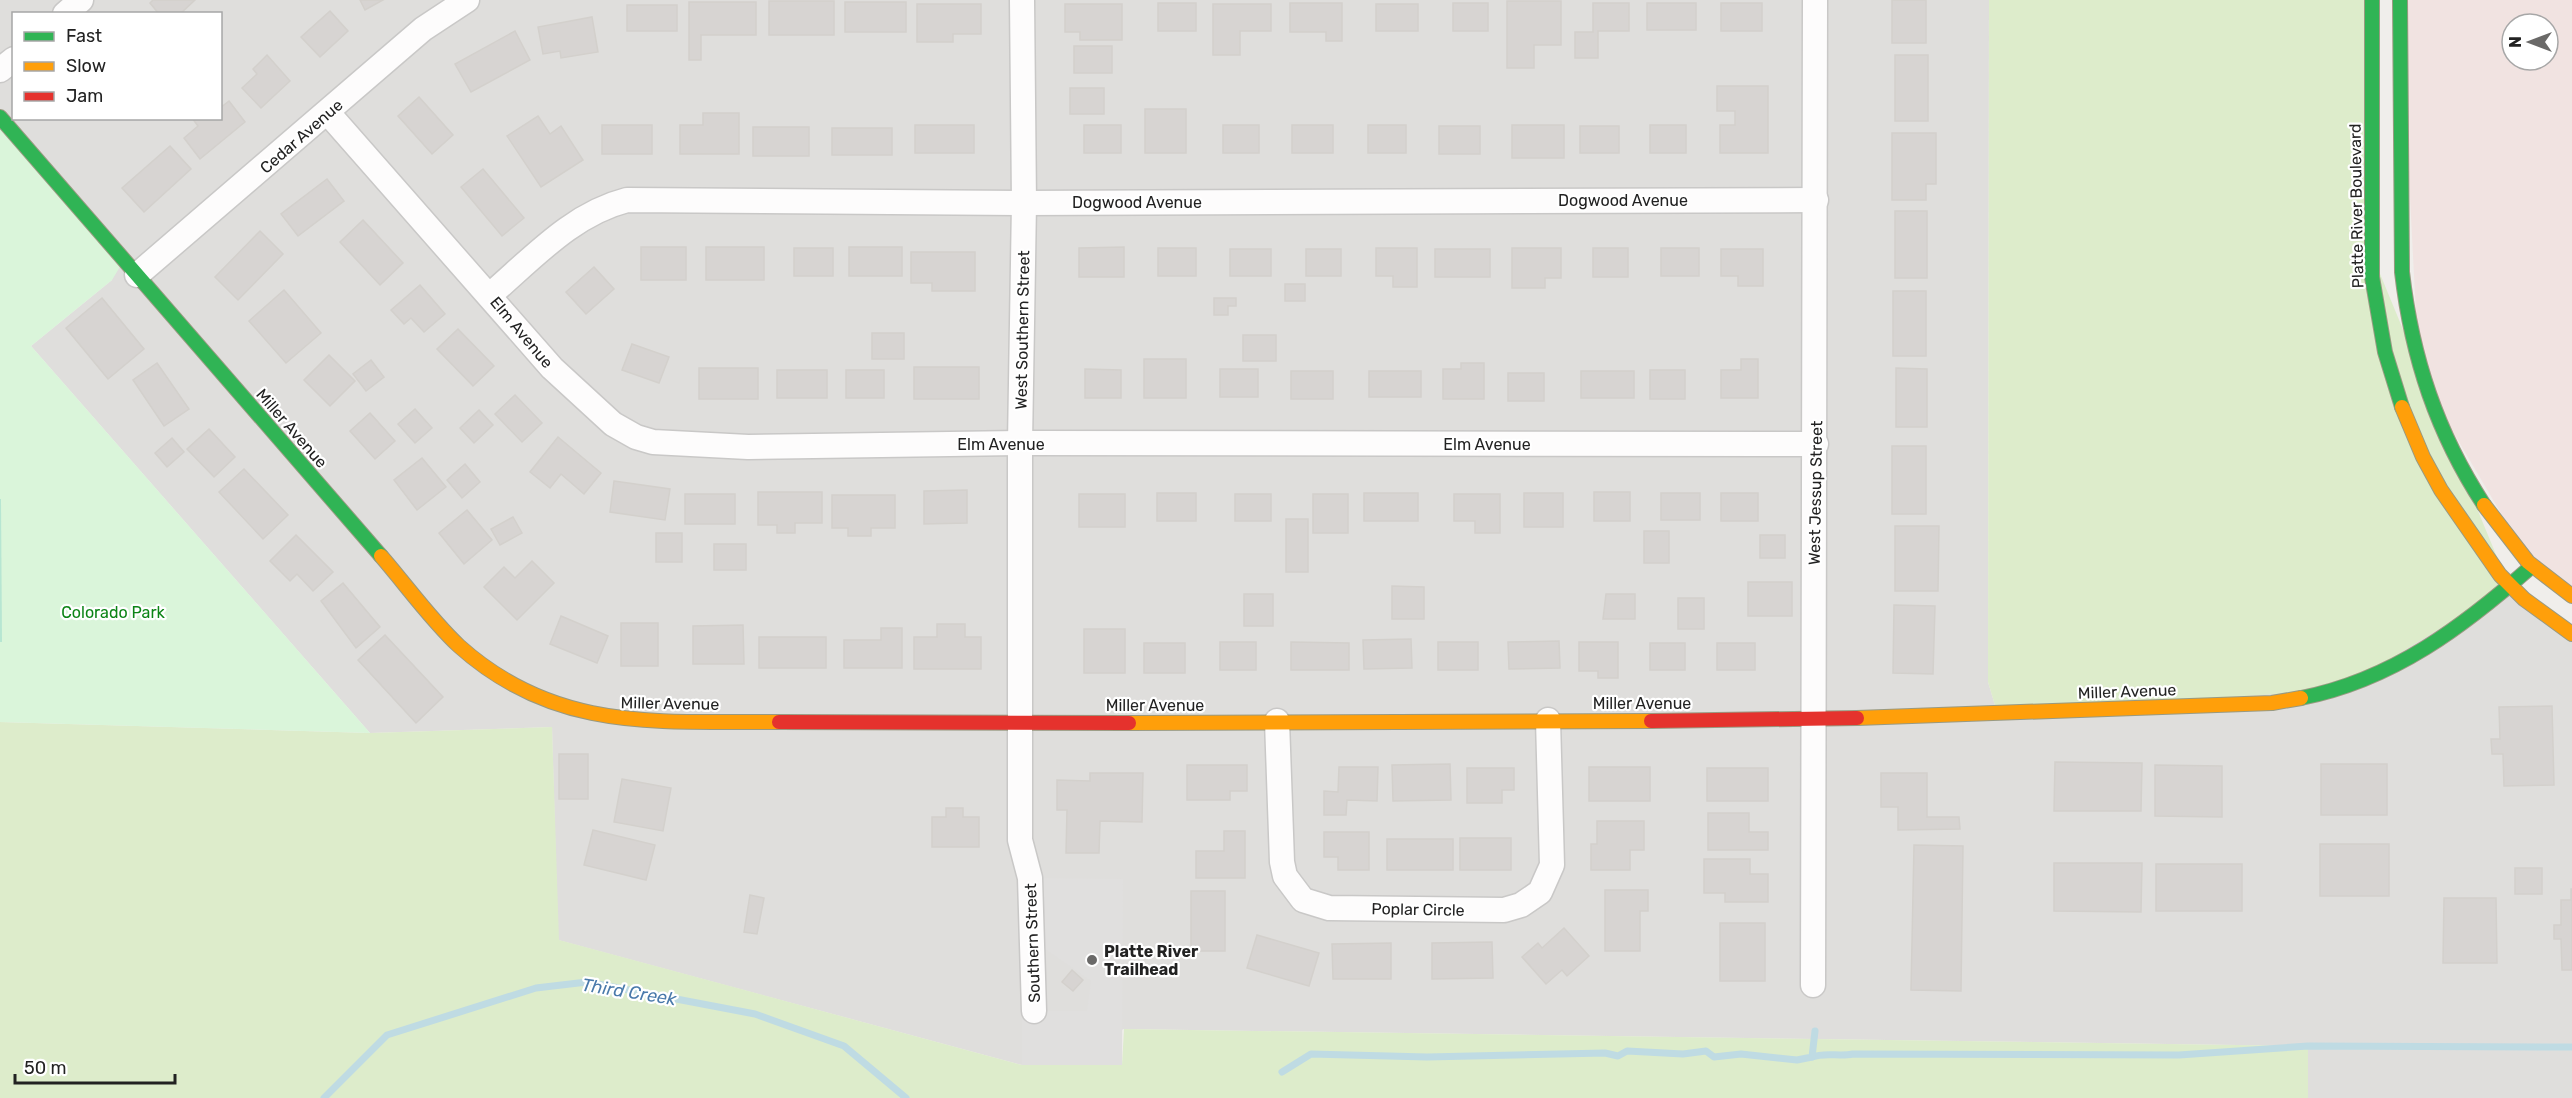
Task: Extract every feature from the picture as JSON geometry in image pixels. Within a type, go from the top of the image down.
[{"type":"street","points":[[67,12],[81,0]]},
{"type":"street","name":"Cedar Avenue","points":[[137,275],[423,29],[468,0]]},
{"type":"street","name":"West Southern Street","points":[[1020,840],[1020,443],[1024,203],[1022,0]]},
{"type":"street","name":"West Jessup Street","points":[[1813,986],[1812,720],[1816,444],[1815,0]]},
{"type":"street","name":"Platte River Boulevard","points":[[2372,0],[2372,277],[2383,350],[2402,412],[2432,475],[2451,507],[2509,586],[2572,634]]},
{"type":"street","points":[[2400,0],[2400,227],[2405,311],[2410,343],[2428,402],[2452,454],[2482,501],[2532,566],[2572,596]]},
{"type":"street","points":[[0,70],[12,61]]},
{"type":"street","name":"Elm Avenue","points":[[328,113],[552,368],[613,424],[636,437],[653,442],[748,447],[1020,443],[1816,444]]},
{"type":"street","name":"Miller Avenue","points":[[0,117],[458,645],[494,675],[512,686],[572,710],[609,718],[641,721],[1020,723],[1812,720],[2272,703],[2313,697],[2350,686],[2413,658],[2449,635],[2532,566]]},
{"type":"street","name":"Dogwood Avenue","points":[[490,295],[578,219],[602,206],[627,200],[1024,203],[1816,200]]},
{"type":"street","name":"Poplar Circle","points":[[1277,721],[1282,862],[1292,888],[1303,900],[1329,908],[1504,910],[1521,905],[1540,892],[1552,865],[1548,720]]},
{"type":"street","name":"Southern Street","points":[[1020,840],[1030,878],[1034,1011]]},
{"type":"shaded area","points":[[0,0],[1989,0],[1988,682],[1997,712],[2509,586],[2572,634],[2572,1098],[2308,1098],[2307,1046],[1124,1029],[1022,1065],[558,940],[552,727],[370,733],[31,346],[112,280],[0,117]]},
{"type":"shaded area","points":[[2400,0],[2572,0],[2572,596],[2532,566],[2419,374]]},
{"type":"shaded area","name":"Platte River Trailhead","points":[[1030,878],[1123,879],[1122,1065],[1022,1065],[1022,1011],[1087,1011],[1091,981],[1032,940]]},
{"type":"green space","points":[[1989,0],[2372,0],[2371,252],[2509,586],[2340,690],[1997,712],[1988,682]]},
{"type":"green space","name":"Colorado Park","points":[[0,117],[124,260],[112,280],[31,346],[370,733],[0,722]]},
{"type":"green space","points":[[1,499],[2,642],[0,642]]},
{"type":"green space","points":[[0,722],[370,733],[552,727],[559,940],[1022,1065],[1122,1065],[1124,1029],[2308,1046],[2308,1098],[0,1098]]},
{"type":"building","points":[[153,0],[195,0],[182,12],[157,12],[150,3]]},
{"type":"building","points":[[360,0],[383,0],[365,10]]},
{"type":"building","points":[[1892,0],[1926,0],[1926,43],[1892,43]]},
{"type":"building","points":[[769,1],[834,1],[834,35],[769,35]]},
{"type":"building","points":[[1507,1],[1561,1],[1561,45],[1534,45],[1534,68],[1507,68]]},
{"type":"building","points":[[689,2],[756,2],[756,35],[701,35],[701,60],[689,60]]},
{"type":"building","points":[[845,2],[906,2],[906,32],[845,32]]},
{"type":"building","points":[[1158,3],[1196,3],[1196,31],[1158,31]]},
{"type":"building","points":[[1290,3],[1342,3],[1342,41],[1326,41],[1326,32],[1290,32]]},
{"type":"building","points":[[1453,3],[1488,3],[1488,31],[1453,31]]},
{"type":"building","points":[[1593,3],[1629,3],[1629,31],[1598,31],[1598,58],[1575,58],[1575,32],[1593,32]]},
{"type":"building","points":[[1647,3],[1696,3],[1696,30],[1647,30]]},
{"type":"building","points":[[1721,3],[1762,3],[1762,31],[1721,31]]},
{"type":"building","points":[[917,4],[981,4],[981,34],[953,34],[953,42],[917,42]]},
{"type":"building","points":[[1065,4],[1122,4],[1122,40],[1080,40],[1080,32],[1065,32]]},
{"type":"building","points":[[1213,4],[1271,4],[1271,31],[1240,31],[1240,55],[1213,55]]},
{"type":"building","points":[[1376,4],[1418,4],[1418,31],[1376,31]]},
{"type":"building","points":[[627,5],[677,5],[677,31],[627,31]]},
{"type":"building","points":[[330,11],[348,31],[320,57],[301,37]]},
{"type":"building","points":[[592,17],[598,52],[561,58],[560,51],[543,54],[538,27]]},
{"type":"building","points":[[515,31],[530,60],[471,92],[455,64]]},
{"type":"building","points":[[1074,46],[1112,46],[1112,73],[1074,73]]},
{"type":"building","points":[[267,55],[290,81],[261,108],[242,88],[257,74],[253,69]]},
{"type":"building","points":[[1895,55],[1928,55],[1928,121],[1895,121]]},
{"type":"building","points":[[1717,86],[1768,86],[1768,153],[1720,153],[1720,125],[1735,125],[1735,111],[1717,111]]},
{"type":"building","points":[[1070,88],[1104,88],[1104,114],[1070,114]]},
{"type":"building","points":[[419,97],[453,135],[432,154],[398,116]]},
{"type":"building","points":[[229,101],[245,122],[200,159],[184,138],[198,126],[194,120],[222,120],[222,106]]},
{"type":"building","points":[[1145,109],[1186,109],[1186,153],[1145,153]]},
{"type":"building","points":[[703,113],[739,113],[739,154],[680,154],[680,125],[703,125]]},
{"type":"building","points":[[538,116],[550,134],[561,126],[583,160],[541,187],[507,136]]},
{"type":"building","points":[[602,125],[652,125],[652,154],[602,154]]},
{"type":"building","points":[[915,125],[974,125],[974,153],[915,153]]},
{"type":"building","points":[[1084,125],[1121,125],[1121,153],[1084,153]]},
{"type":"building","points":[[1223,125],[1259,125],[1259,153],[1223,153]]},
{"type":"building","points":[[1292,125],[1333,125],[1333,153],[1292,153]]},
{"type":"building","points":[[1368,125],[1406,125],[1406,153],[1368,153]]},
{"type":"building","points":[[1512,125],[1564,125],[1564,158],[1512,158]]},
{"type":"building","points":[[1650,125],[1686,125],[1686,153],[1650,153]]},
{"type":"building","points":[[1439,126],[1480,126],[1480,154],[1439,154]]},
{"type":"building","points":[[1580,126],[1619,126],[1619,153],[1580,153]]},
{"type":"building","points":[[753,127],[809,127],[809,156],[753,156]]},
{"type":"building","points":[[832,128],[892,128],[892,155],[832,155]]},
{"type":"building","points":[[1892,133],[1936,133],[1936,184],[1926,184],[1926,200],[1892,200]]},
{"type":"building","points":[[170,146],[191,169],[144,212],[122,188]]},
{"type":"building","points":[[483,169],[524,218],[502,236],[461,187]]},
{"type":"building","points":[[327,179],[344,201],[298,236],[281,214]]},
{"type":"building","points":[[1895,211],[1927,211],[1927,278],[1895,278]]},
{"type":"building","points":[[363,220],[403,263],[380,285],[340,242]]},
{"type":"building","points":[[260,231],[283,254],[238,300],[215,277]]},
{"type":"building","points":[[641,247],[686,247],[686,280],[641,280]]},
{"type":"building","points":[[706,247],[764,247],[764,280],[706,280]]},
{"type":"building","points":[[849,247],[902,247],[902,276],[849,276]]},
{"type":"building","points":[[1124,247],[1124,277],[1079,277],[1079,248]]},
{"type":"building","points":[[794,248],[833,248],[833,276],[794,276]]},
{"type":"building","points":[[1158,248],[1196,248],[1196,276],[1158,276]]},
{"type":"building","points":[[1376,248],[1417,248],[1417,287],[1393,287],[1393,276],[1376,276]]},
{"type":"building","points":[[1512,248],[1561,248],[1561,278],[1545,278],[1545,288],[1512,288]]},
{"type":"building","points":[[1593,248],[1628,248],[1628,277],[1593,277]]},
{"type":"building","points":[[1661,248],[1699,248],[1699,276],[1661,276]]},
{"type":"building","points":[[1230,249],[1271,249],[1271,276],[1230,276]]},
{"type":"building","points":[[1306,249],[1341,249],[1341,276],[1306,276]]},
{"type":"building","points":[[1435,249],[1490,249],[1490,277],[1435,277]]},
{"type":"building","points":[[1721,249],[1763,249],[1763,286],[1738,286],[1738,276],[1721,276]]},
{"type":"building","points":[[911,252],[975,252],[975,291],[932,291],[932,283],[911,283]]},
{"type":"building","points":[[594,267],[614,289],[586,314],[566,292]]},
{"type":"building","points":[[1285,284],[1305,284],[1305,301],[1285,301]]},
{"type":"building","points":[[420,285],[445,314],[424,332],[411,318],[404,324],[391,310]]},
{"type":"building","points":[[284,290],[321,333],[286,363],[249,321]]},
{"type":"building","points":[[1893,291],[1926,291],[1926,356],[1893,356]]},
{"type":"building","points":[[102,298],[144,349],[108,379],[66,328]]},
{"type":"building","points":[[1214,298],[1236,298],[1236,306],[1228,306],[1228,315],[1214,315]]},
{"type":"building","points":[[458,329],[494,366],[473,386],[437,349]]},
{"type":"building","points":[[872,333],[904,333],[904,359],[872,359]]},
{"type":"building","points":[[1243,335],[1276,335],[1276,361],[1243,361]]},
{"type":"building","points":[[632,344],[669,357],[659,383],[622,370]]},
{"type":"building","points":[[329,355],[355,381],[330,406],[304,380]]},
{"type":"building","points":[[1144,359],[1186,359],[1186,398],[1144,398]]},
{"type":"building","points":[[1741,359],[1758,359],[1758,398],[1721,398],[1721,370],[1741,370]]},
{"type":"building","points":[[371,360],[384,377],[366,391],[353,374]]},
{"type":"building","points":[[157,363],[189,409],[164,426],[133,380]]},
{"type":"building","points":[[1461,363],[1484,363],[1484,399],[1443,399],[1443,369],[1461,369]]},
{"type":"building","points":[[914,367],[979,367],[979,399],[914,399]]},
{"type":"building","points":[[699,368],[758,368],[758,399],[699,399]]},
{"type":"building","points":[[1896,368],[1927,369],[1927,427],[1896,427]]},
{"type":"building","points":[[1085,369],[1121,370],[1121,398],[1085,398]]},
{"type":"building","points":[[1220,369],[1258,369],[1258,397],[1220,397]]},
{"type":"building","points":[[777,370],[827,370],[827,398],[777,398]]},
{"type":"building","points":[[846,370],[884,370],[884,398],[846,398]]},
{"type":"building","points":[[1650,370],[1685,370],[1685,399],[1650,399]]},
{"type":"building","points":[[1291,371],[1333,371],[1333,399],[1291,399]]},
{"type":"building","points":[[1369,371],[1421,371],[1421,397],[1369,397]]},
{"type":"building","points":[[1581,371],[1634,371],[1634,398],[1581,398]]},
{"type":"building","points":[[1508,373],[1544,373],[1544,401],[1508,401]]},
{"type":"building","points":[[515,395],[542,423],[522,442],[495,414]]},
{"type":"building","points":[[415,409],[432,428],[415,443],[398,424]]},
{"type":"building","points":[[479,410],[493,425],[474,443],[460,428]]},
{"type":"building","points":[[370,413],[395,441],[375,459],[350,431]]},
{"type":"building","points":[[209,429],[235,457],[214,477],[187,449]]},
{"type":"building","points":[[558,437],[601,473],[584,494],[561,474],[550,488],[530,472]]},
{"type":"building","points":[[172,438],[184,452],[167,467],[155,453]]},
{"type":"building","points":[[1892,446],[1926,446],[1926,514],[1892,514]]},
{"type":"building","points":[[422,458],[446,487],[417,510],[394,480]]},
{"type":"building","points":[[465,464],[480,482],[462,498],[447,480]]},
{"type":"building","points":[[244,469],[288,515],[263,539],[219,492]]},
{"type":"building","points":[[614,481],[670,489],[665,520],[610,512]]},
{"type":"building","points":[[967,490],[967,523],[924,524],[924,491]]},
{"type":"building","points":[[758,492],[822,492],[822,523],[795,523],[795,533],[777,533],[777,525],[758,525]]},
{"type":"building","points":[[1594,492],[1630,492],[1630,521],[1594,521]]},
{"type":"building","points":[[1157,493],[1196,493],[1196,521],[1157,521]]},
{"type":"building","points":[[1364,493],[1418,493],[1418,521],[1364,521]]},
{"type":"building","points":[[1524,493],[1563,493],[1563,527],[1524,527]]},
{"type":"building","points":[[1661,493],[1700,493],[1700,520],[1661,520]]},
{"type":"building","points":[[1721,493],[1758,493],[1758,521],[1721,521]]},
{"type":"building","points":[[685,494],[735,494],[735,524],[685,524]]},
{"type":"building","points":[[1079,494],[1125,494],[1125,527],[1079,527]]},
{"type":"building","points":[[1235,494],[1271,494],[1271,521],[1235,521]]},
{"type":"building","points":[[1313,494],[1348,494],[1348,533],[1313,533]]},
{"type":"building","points":[[1454,494],[1500,494],[1500,533],[1475,533],[1475,521],[1454,521]]},
{"type":"building","points":[[832,495],[895,495],[895,528],[871,528],[871,536],[848,536],[848,528],[832,528]]},
{"type":"building","points":[[467,510],[492,540],[464,564],[439,533]]},
{"type":"building","points":[[513,517],[522,533],[500,545],[491,529]]},
{"type":"building","points":[[1286,519],[1308,519],[1308,572],[1286,572]]},
{"type":"building","points":[[1895,526],[1939,526],[1938,591],[1895,591]]},
{"type":"building","points":[[1644,531],[1669,531],[1669,563],[1644,563]]},
{"type":"building","points":[[656,533],[682,533],[682,562],[656,562]]},
{"type":"building","points":[[296,535],[333,572],[313,591],[297,574],[290,581],[270,561]]},
{"type":"building","points":[[1760,535],[1785,535],[1785,558],[1760,558]]},
{"type":"building","points":[[714,544],[746,544],[746,570],[714,570]]},
{"type":"building","points":[[532,561],[554,583],[517,620],[484,587],[504,567],[515,578]]},
{"type":"building","points":[[1748,582],[1792,582],[1792,616],[1748,616]]},
{"type":"building","points":[[343,583],[380,627],[356,648],[321,601]]},
{"type":"building","points":[[1392,586],[1424,587],[1424,619],[1392,619]]},
{"type":"building","points":[[1244,594],[1273,594],[1273,626],[1244,626]]},
{"type":"building","points":[[1606,594],[1635,594],[1635,619],[1603,619]]},
{"type":"building","points":[[1678,598],[1704,598],[1704,629],[1678,629]]},
{"type":"building","points":[[1894,605],[1935,606],[1933,674],[1893,673]]},
{"type":"building","points":[[561,616],[608,636],[597,663],[550,644]]},
{"type":"building","points":[[621,623],[658,623],[658,666],[621,666]]},
{"type":"building","points":[[937,624],[965,624],[965,637],[981,637],[981,669],[914,669],[914,637],[937,637]]},
{"type":"building","points":[[743,625],[744,664],[693,664],[693,626]]},
{"type":"building","points":[[881,628],[902,628],[902,668],[844,668],[844,640],[881,640]]},
{"type":"building","points":[[1084,629],[1125,629],[1125,673],[1084,673]]},
{"type":"building","points":[[385,635],[443,697],[416,723],[358,660]]},
{"type":"building","points":[[759,637],[826,637],[826,668],[759,668]]},
{"type":"building","points":[[1411,639],[1412,668],[1364,669],[1363,640]]},
{"type":"building","points":[[1559,641],[1560,668],[1509,669],[1508,642]]},
{"type":"building","points":[[1220,642],[1256,642],[1256,670],[1220,670]]},
{"type":"building","points":[[1291,642],[1349,643],[1349,670],[1291,670]]},
{"type":"building","points":[[1438,642],[1478,642],[1478,670],[1438,670]]},
{"type":"building","points":[[1579,642],[1618,642],[1618,678],[1598,678],[1598,671],[1579,671]]},
{"type":"building","points":[[1144,643],[1185,643],[1185,673],[1144,673]]},
{"type":"building","points":[[1650,643],[1685,643],[1685,670],[1650,670]]},
{"type":"building","points":[[1717,643],[1755,643],[1755,670],[1717,670]]},
{"type":"building","points":[[2552,706],[2554,785],[2504,786],[2503,754],[2492,754],[2491,739],[2500,739],[2499,707]]},
{"type":"building","points":[[559,754],[588,754],[588,799],[559,799]]},
{"type":"building","points":[[2055,762],[2142,763],[2141,811],[2054,811]]},
{"type":"building","points":[[1450,764],[1451,800],[1393,801],[1392,765]]},
{"type":"building","points":[[2321,764],[2387,764],[2387,815],[2321,815]]},
{"type":"building","points":[[1187,765],[1247,765],[1247,791],[1230,791],[1230,800],[1187,800]]},
{"type":"building","points":[[2155,765],[2222,766],[2222,817],[2155,816]]},
{"type":"building","points":[[1339,767],[1378,767],[1377,801],[1347,800],[1346,815],[1324,815],[1324,791],[1338,792]]},
{"type":"building","points":[[1589,767],[1650,767],[1650,801],[1589,801]]},
{"type":"building","points":[[1467,768],[1514,768],[1514,790],[1502,790],[1502,803],[1467,803]]},
{"type":"building","points":[[1707,768],[1768,768],[1768,801],[1707,801]]},
{"type":"building","points":[[1090,773],[1143,773],[1142,822],[1100,821],[1099,853],[1066,853],[1067,810],[1057,810],[1057,780],[1090,781]]},
{"type":"building","points":[[1881,773],[1927,773],[1927,817],[1959,817],[1960,829],[1898,830],[1898,807],[1881,807]]},
{"type":"building","points":[[622,779],[671,788],[663,831],[614,822]]},
{"type":"building","points":[[946,808],[963,808],[963,817],[979,817],[979,847],[932,847],[932,817],[946,817]]},
{"type":"building","points":[[1708,813],[1749,813],[1749,832],[1768,832],[1768,850],[1708,850]]},
{"type":"building","points":[[1597,821],[1644,821],[1644,850],[1630,850],[1630,870],[1591,870],[1591,844],[1597,844]]},
{"type":"building","points":[[593,830],[655,845],[646,880],[584,865]]},
{"type":"building","points":[[1224,831],[1245,831],[1245,878],[1196,878],[1196,851],[1224,851]]},
{"type":"building","points":[[1324,832],[1369,832],[1369,870],[1338,870],[1338,857],[1324,857]]},
{"type":"building","points":[[1460,838],[1511,838],[1511,870],[1460,870]]},
{"type":"building","points":[[1387,839],[1453,839],[1453,870],[1387,870]]},
{"type":"building","points":[[2320,844],[2389,844],[2389,896],[2320,896]]},
{"type":"building","points":[[1914,845],[1963,846],[1961,991],[1911,990]]},
{"type":"building","points":[[1704,859],[1750,859],[1750,874],[1768,874],[1768,902],[1725,902],[1725,893],[1704,893]]},
{"type":"building","points":[[2054,863],[2142,863],[2141,912],[2054,911]]},
{"type":"building","points":[[2156,864],[2242,864],[2242,911],[2156,911]]},
{"type":"building","points":[[2515,868],[2542,868],[2542,894],[2515,894]]},
{"type":"building","points":[[2571,889],[2572,970],[2562,970],[2561,939],[2554,939],[2554,925],[2561,925],[2561,900],[2571,900]]},
{"type":"building","points":[[1605,890],[1648,890],[1648,911],[1640,911],[1640,951],[1605,951]]},
{"type":"building","points":[[1191,891],[1225,891],[1225,951],[1191,951]]},
{"type":"building","points":[[750,895],[764,898],[757,934],[744,932]]},
{"type":"building","points":[[2444,898],[2496,898],[2497,963],[2443,963]]},
{"type":"building","points":[[1720,923],[1765,923],[1765,981],[1720,981]]},
{"type":"building","points":[[1564,928],[1589,956],[1567,976],[1562,970],[1546,984],[1522,957],[1538,943],[1542,948]]},
{"type":"building","points":[[1257,935],[1319,953],[1309,986],[1247,968]]},
{"type":"building","points":[[1492,942],[1493,978],[1432,979],[1432,943]]},
{"type":"building","points":[[1391,943],[1391,979],[1333,979],[1332,944]]},
{"type":"building","points":[[1072,970],[1083,980],[1073,991],[1062,982]]},
{"type":"waterway","name":"Third Creek","points":[[324,1098],[387,1035],[536,988],[587,982],[755,1014],[844,1046],[906,1098]]},
{"type":"waterway","points":[[1282,1072],[1311,1054],[1427,1057],[1605,1053],[1618,1056],[1627,1051],[1683,1054],[1706,1051],[1714,1057],[1741,1054],[1797,1060],[1812,1057],[1815,1031]]},
{"type":"waterway","points":[[1812,1057],[1853,1054],[2179,1055],[2308,1046],[2572,1047]]},
{"type":"traffic: fast","points":[[2372,0],[2372,277],[2385,352],[2402,407]]},
{"type":"traffic: fast","points":[[2400,0],[2402,272],[2406,304],[2412,335],[2429,394],[2453,450],[2484,505]]},
{"type":"traffic: fast","points":[[0,117],[381,556]]},
{"type":"traffic: fast","points":[[2301,698],[2335,690],[2366,678],[2426,648],[2480,609],[2532,566]]},
{"type":"traffic: slow","points":[[2402,407],[2423,457],[2441,490],[2500,575],[2524,599],[2572,634]]},
{"type":"traffic: slow","points":[[2484,505],[2528,562],[2572,596]]},
{"type":"traffic: slow","points":[[381,556],[459,646],[496,674],[533,694],[571,708],[610,716],[692,722],[779,722]]},
{"type":"traffic: slow","points":[[1857,718],[2272,703],[2301,698]]},
{"type":"traffic: slow","points":[[1129,723],[1651,721]]},
{"type":"traffic: jam","points":[[1651,721],[1857,718]]},
{"type":"traffic: jam","points":[[779,722],[1129,723]]},
{"type":"place","name":"Platte River Trailhead","points":[[1092,960]]}]
